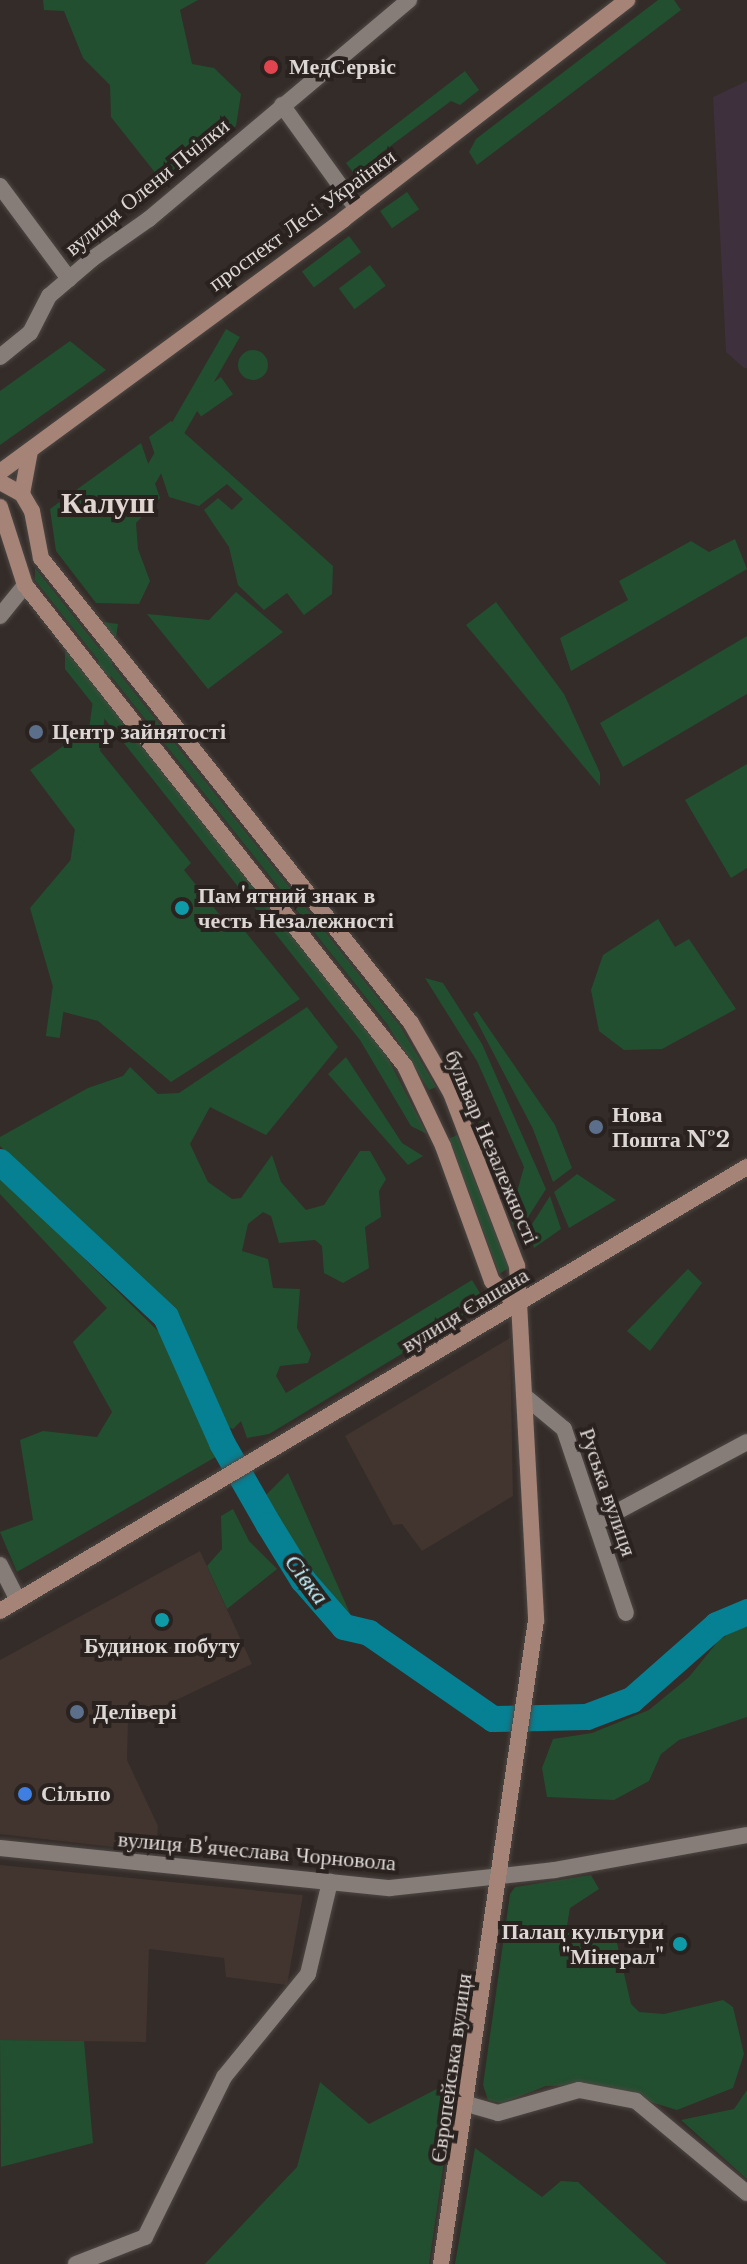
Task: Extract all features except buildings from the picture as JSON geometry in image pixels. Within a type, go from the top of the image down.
[{"type":"main road","name":"проспект Лесі Українки","points":[[0,472],[357,209],[627,0]]},
{"type":"main road","points":[[0,482],[22,494],[30,451]]},
{"type":"main road","name":"бульвар Незалежності","points":[[22,494],[41,558],[428,1051],[517,1266],[518,1305]]},
{"type":"main road","name":"бульвар Незалежності","points":[[0,507],[25,585],[405,1066],[443,1146],[492,1281],[518,1305]]},
{"type":"main road","name":"вулиця Євшана","points":[[0,1611],[747,1167]]},
{"type":"main road","name":"Європейська вулиця","points":[[441,2264],[536,1620],[528,1399],[518,1305]]},
{"type":"street","name":"вулиця Олени Пчілки","points":[[0,357],[30,333],[49,296],[409,0]]},
{"type":"street","points":[[282,105],[357,209]]},
{"type":"street","points":[[0,186],[69,279]]},
{"type":"street","points":[[0,616],[25,585]]},
{"type":"street","name":"Руська вулиця","points":[[528,1399],[564,1429],[626,1613]]},
{"type":"street","points":[[596,1523],[747,1442]]},
{"type":"street","points":[[0,1565],[18,1600]]},
{"type":"street","name":"вулиця В'ячеслава Чорновола","points":[[0,1848],[390,1888],[500,1878],[747,1835]]},
{"type":"street","points":[[76,2264],[145,2237],[224,2077],[308,1974],[330,1882]]},
{"type":"street","points":[[467,2104],[498,2113],[579,2090],[636,2101],[747,2193]]},
{"type":"shaded area","points":[[747,81],[747,368],[744,368],[726,352],[713,97]]},
{"type":"shaded area","points":[[510,1338],[513,1496],[422,1551],[402,1524],[393,1525],[345,1436]]},
{"type":"shaded area","points":[[200,1551],[252,1664],[128,1723],[127,1760],[158,1826],[156,1852],[0,1834],[0,1660]]},
{"type":"shaded area","points":[[0,1865],[303,1895],[287,1985],[226,1977],[224,1958],[149,1949],[146,2042],[0,2040]]},
{"type":"green space","points":[[43,0],[198,0],[180,10],[192,64],[214,68],[241,94],[236,126],[169,179],[157,175],[111,117],[110,85],[83,58],[64,11],[44,10]]},
{"type":"green space","points":[[658,0],[674,0],[681,10],[477,165],[469,152],[476,139]]},
{"type":"green space","points":[[465,71],[479,90],[460,105],[451,101],[377,156],[377,167],[359,180],[346,163]]},
{"type":"green space","points":[[407,192],[419,209],[392,228],[380,211]]},
{"type":"green space","points":[[349,236],[361,252],[314,287],[302,272]]},
{"type":"green space","points":[[370,265],[386,286],[355,309],[339,288]]},
{"type":"green space","points":[[226,329],[240,337],[133,521],[120,513]]},
{"type":"green space","points":[[70,341],[106,370],[0,445],[0,391]]},
{"type":"green space","points":[[253,350],[263,355],[268,365],[263,375],[253,380],[243,375],[238,365],[243,355]]},
{"type":"green space","points":[[221,377],[233,394],[201,417],[189,399]]},
{"type":"green space","points":[[171,421],[333,566],[332,594],[304,615],[287,593],[264,610],[238,585],[229,547],[204,510],[218,498],[232,510],[243,499],[227,484],[199,506],[169,497],[149,437]]},
{"type":"green space","points":[[141,443],[160,498],[136,523],[138,549],[150,581],[139,604],[96,603],[56,551],[50,509]]},
{"type":"green space","points":[[735,539],[747,569],[571,671],[560,638],[628,600],[619,581],[691,541],[709,552]]},
{"type":"green space","points":[[35,568],[400,1026],[436,1087],[429,1090],[387,1024],[35,580]]},
{"type":"green space","points":[[236,592],[283,632],[208,689],[147,614],[209,620]]},
{"type":"green space","points":[[496,602],[564,694],[600,773],[600,786],[466,625]]},
{"type":"green space","points":[[104,622],[118,624],[60,1038],[46,1036]]},
{"type":"green space","points":[[747,636],[747,694],[623,767],[600,723]]},
{"type":"green space","points":[[65,649],[386,1055],[427,1134],[411,1126],[360,1040],[65,669]]},
{"type":"green space","points":[[84,731],[191,863],[184,870],[231,929],[239,924],[300,999],[171,1082],[98,1021],[60,1011],[30,908],[85,843],[30,770]]},
{"type":"green space","points":[[747,764],[747,868],[731,878],[685,800]]},
{"type":"green space","points":[[658,919],[675,947],[689,939],[736,1009],[662,1049],[624,1050],[599,1031],[591,990],[603,955]]},
{"type":"green space","points":[[425,978],[443,983],[482,1044],[546,1189],[516,1236],[510,1217],[524,1167],[477,1061]]},
{"type":"green space","points":[[307,1007],[338,1047],[266,1135],[210,1107],[190,1144],[208,1182],[232,1199],[241,1198],[272,1155],[281,1182],[306,1210],[324,1205],[360,1151],[370,1151],[386,1179],[379,1191],[381,1217],[365,1227],[369,1268],[343,1283],[324,1273],[322,1246],[315,1240],[279,1243],[271,1216],[263,1212],[248,1224],[242,1251],[268,1259],[273,1288],[300,1289],[297,1328],[311,1354],[308,1363],[280,1366],[276,1376],[286,1393],[472,1280],[486,1303],[269,1434],[247,1438],[241,1421],[233,1429],[219,1423],[175,1307],[129,1277],[0,1146],[0,1137],[88,1088],[123,1076],[130,1067],[158,1094],[179,1093]]},
{"type":"green space","points":[[477,1011],[555,1125],[572,1168],[553,1182],[533,1129],[473,1014]]},
{"type":"green space","points":[[346,1057],[402,1143],[423,1156],[408,1165],[328,1074]]},
{"type":"green space","points":[[485,1119],[507,1182],[502,1192],[476,1125]]},
{"type":"green space","points":[[457,1135],[509,1268],[499,1274],[449,1139]]},
{"type":"green space","points":[[577,1174],[616,1200],[569,1228],[554,1192]]},
{"type":"green space","points":[[0,1176],[159,1332],[219,1455],[17,1572],[0,1532],[33,1520],[20,1440],[43,1431],[97,1437],[112,1412],[73,1342],[107,1308],[0,1194]]},
{"type":"green space","points":[[550,1196],[561,1229],[534,1248],[529,1229]]},
{"type":"green space","points":[[688,1269],[702,1283],[650,1351],[627,1331]]},
{"type":"green space","points":[[288,1473],[352,1618],[337,1610],[299,1565],[261,1500]]},
{"type":"green space","points":[[233,1509],[249,1541],[277,1569],[227,1609],[207,1566],[222,1549],[221,1516]]},
{"type":"green space","points":[[747,1623],[747,1717],[679,1740],[661,1754],[649,1781],[614,1800],[547,1797],[542,1768],[553,1739],[592,1733],[649,1710],[689,1677],[719,1640]]},
{"type":"green space","points":[[591,1875],[599,1889],[570,1908],[567,1926],[574,1931],[600,1926],[617,1943],[631,2004],[639,2012],[664,2014],[723,2000],[733,2007],[744,2054],[733,2088],[677,2110],[595,2085],[546,2086],[502,2103],[488,2100],[483,2085],[510,1894],[515,1887]]},
{"type":"green space","points":[[0,2040],[84,2041],[93,2143],[1,2167]]},
{"type":"green space","points":[[456,2079],[429,2264],[205,2264],[297,2167],[320,2082],[369,2124]]},
{"type":"green space","points":[[747,2090],[747,2179],[681,2120],[734,2109]]},
{"type":"green space","points":[[475,2148],[542,2197],[561,2181],[578,2182],[667,2264],[455,2264]]},
{"type":"waterway","name":"Сівка","points":[[0,1162],[166,1317],[222,1443],[269,1525],[303,1580],[344,1627],[369,1633],[493,1719],[587,1717],[632,1700],[717,1625],[747,1612]]},
{"type":"place","name":"МедСервіс","points":[[271,67]]},
{"type":"place","name":"Центр зайнятості","points":[[36,732]]},
{"type":"place","name":"Пам'ятний знак в честь Незалежності","points":[[182,908]]},
{"type":"place","name":"Нова Пошта №2","points":[[596,1127]]},
{"type":"place","name":"Будинок побуту","points":[[162,1620]]},
{"type":"place","name":"Делівері","points":[[77,1712]]},
{"type":"place","name":"Сільпо","points":[[25,1794]]},
{"type":"place","name":"Палац культури \"Мінерал\"","points":[[680,1944]]},
{"type":"district","name":"Калуш","points":[[108,503]]}]
